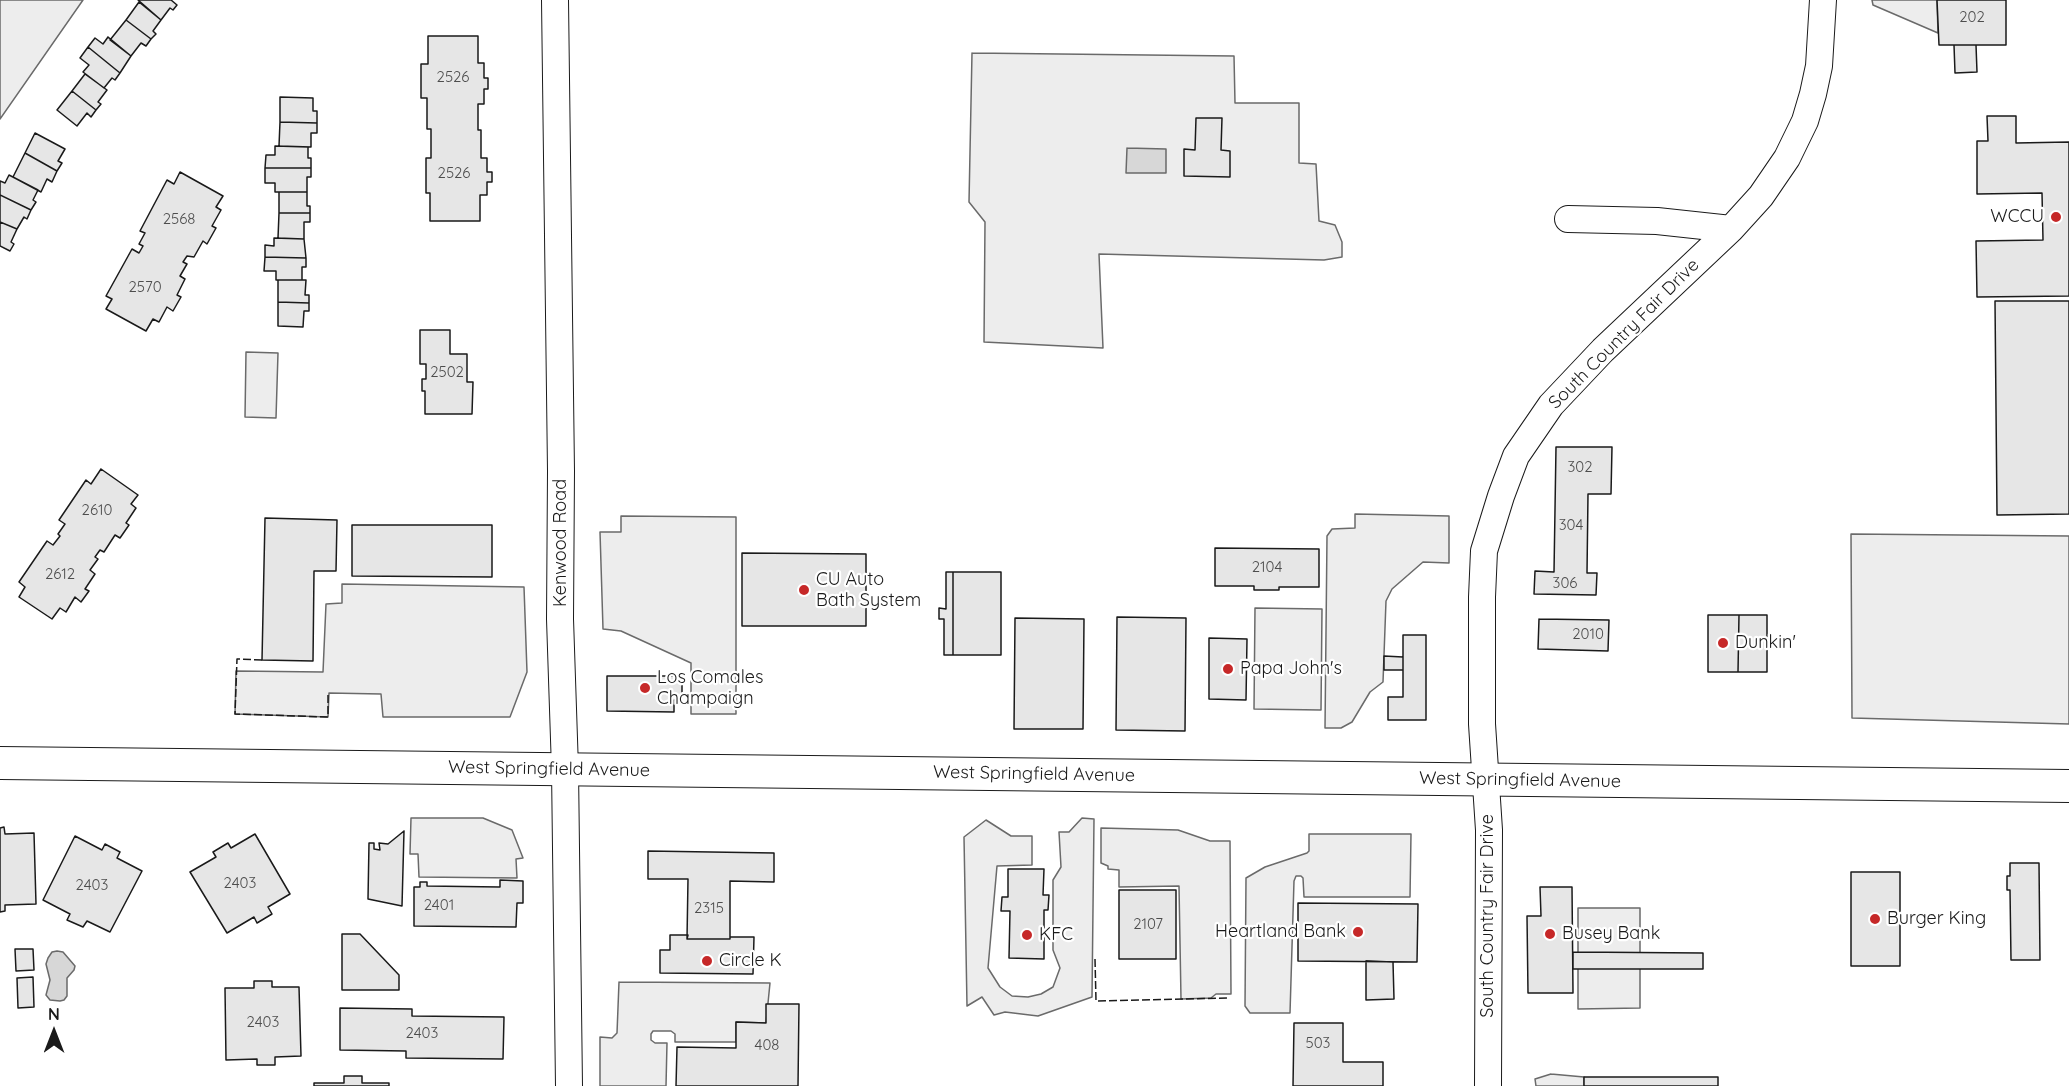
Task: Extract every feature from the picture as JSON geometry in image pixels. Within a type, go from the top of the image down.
[{"type":"main road","name":"West Springfield Avenue","points":[[0,763],[2069,786]]},
{"type":"street","name":"Kenwood Road","points":[[555,0],[561,471],[560,619],[565,769],[569,1086]]},
{"type":"street","name":"South Country Fair Drive","points":[[1488,1086],[1489,830],[1482,724],[1484,551],[1516,456],[1528,436],[1558,397],[1603,350],[1731,230],[1761,196],[1787,158],[1804,121],[1819,66],[1822,0]]},
{"type":"street","points":[[1568,219],[1657,221],[1731,230]]},
{"type":"shaded area","points":[[0,0],[83,0],[0,119]]},
{"type":"shaded area","points":[[1872,0],[1937,0],[1938,33],[1873,5]]},
{"type":"shaded area","points":[[972,53],[1234,56],[1235,103],[1299,103],[1299,163],[1316,164],[1319,221],[1335,225],[1342,242],[1342,257],[1324,260],[1099,254],[1103,348],[984,342],[985,222],[969,202]]},
{"type":"shaded area","points":[[1127,148],[1166,149],[1166,173],[1126,173]]},
{"type":"shaded area","points":[[246,352],[278,353],[276,418],[245,417]]},
{"type":"shaded area","points":[[1355,514],[1449,516],[1449,563],[1423,562],[1392,589],[1386,601],[1383,682],[1370,692],[1352,722],[1341,728],[1325,728],[1327,536],[1332,529],[1355,528]]},
{"type":"shaded area","points":[[621,516],[736,517],[736,714],[691,714],[691,663],[621,631],[603,629],[600,532],[621,532]]},
{"type":"shaded area","points":[[1851,534],[2069,536],[2069,724],[1852,718]]},
{"type":"shaded area","points":[[342,584],[524,587],[527,672],[510,717],[383,717],[381,694],[329,693],[328,717],[235,714],[236,671],[323,672],[326,604],[342,603]]},
{"type":"shaded area","points":[[1255,608],[1322,609],[1321,710],[1254,709]]},
{"type":"shaded area","points":[[411,818],[483,818],[512,830],[523,858],[516,859],[517,878],[419,877],[418,854],[410,854]]},
{"type":"shaded area","points":[[1082,818],[1094,819],[1092,997],[1038,1016],[1005,1012],[994,1015],[982,997],[967,1006],[964,837],[986,820],[1011,836],[1032,836],[1032,865],[997,866],[988,968],[1000,987],[1012,996],[1028,997],[1041,994],[1053,987],[1060,968],[1053,950],[1053,880],[1061,867],[1059,832],[1069,832]]},
{"type":"shaded area","points":[[1101,828],[1178,830],[1210,841],[1230,841],[1231,994],[1216,994],[1211,998],[1181,999],[1179,886],[1119,887],[1119,870],[1108,869],[1108,866],[1101,863]]},
{"type":"shaded area","points":[[1309,834],[1411,834],[1410,897],[1304,897],[1303,878],[1296,876],[1290,1013],[1250,1013],[1245,1006],[1246,878],[1265,867],[1307,853]]},
{"type":"shaded area","points":[[1578,908],[1640,908],[1640,1008],[1578,1009]]},
{"type":"shaded area","points":[[52,952],[63,952],[75,966],[67,978],[67,996],[60,1001],[50,1000],[46,995],[50,980],[46,964]]},
{"type":"shaded area","points":[[619,982],[770,983],[766,1023],[736,1022],[736,1042],[675,1042],[675,1034],[671,1031],[653,1031],[651,1040],[655,1043],[667,1043],[666,1086],[600,1086],[600,1037],[612,1038],[617,1033]]},
{"type":"shaded area","points":[[1551,1074],[1584,1077],[1584,1086],[1536,1086],[1535,1079]]},
{"type":"building","points":[[138,0],[171,0],[177,5],[173,10],[170,8],[161,20]]},
{"type":"building","points":[[1937,0],[2006,0],[2006,45],[1939,45]]},
{"type":"building","points":[[139,2],[161,20],[153,31],[156,34],[151,39],[126,20]]},
{"type":"building","points":[[126,20],[151,39],[146,46],[141,43],[131,56],[110,40]]},
{"type":"building","points":[[428,36],[478,36],[478,63],[484,63],[484,78],[488,78],[488,89],[484,89],[484,104],[478,104],[478,130],[481,130],[481,158],[487,158],[487,172],[492,172],[492,182],[487,182],[487,195],[480,195],[480,221],[430,221],[430,193],[426,193],[426,158],[431,158],[431,129],[427,129],[427,98],[421,98],[421,64],[428,64]]},
{"type":"building","points":[[108,37],[131,56],[120,73],[88,47],[95,38],[103,44]]},
{"type":"building","points":[[1954,45],[1976,45],[1977,72],[1955,73]]},
{"type":"building","points":[[88,47],[120,73],[115,80],[112,78],[104,88],[83,72],[89,65],[80,58]]},
{"type":"building","points":[[85,74],[107,90],[98,102],[101,104],[96,110],[72,91]]},
{"type":"building","points":[[72,91],[96,110],[91,117],[87,113],[77,126],[57,110]]},
{"type":"building","points":[[280,97],[313,98],[313,111],[317,111],[317,123],[280,122]]},
{"type":"building","name":"WCCU","points":[[1987,116],[2016,116],[2016,143],[2069,142],[2069,296],[1977,297],[1976,241],[2043,240],[2042,193],[1977,194],[1977,141],[1988,141]]},
{"type":"building","points":[[1196,118],[1222,118],[1221,150],[1230,151],[1230,177],[1184,176],[1184,149],[1195,150]]},
{"type":"building","points":[[280,122],[317,123],[317,133],[311,133],[311,147],[279,146]]},
{"type":"building","points":[[35,133],[65,149],[58,161],[62,163],[57,171],[25,153]]},
{"type":"building","points":[[275,146],[308,147],[311,168],[265,168],[266,155],[275,155]]},
{"type":"building","points":[[25,153],[57,171],[52,182],[47,179],[41,192],[13,177]]},
{"type":"building","points":[[265,168],[311,168],[311,177],[307,177],[307,192],[275,192],[275,183],[265,183]]},
{"type":"building","points":[[180,172],[223,196],[216,207],[221,210],[212,226],[216,228],[207,244],[203,241],[194,257],[187,256],[183,262],[187,264],[180,276],[185,279],[177,295],[181,297],[173,311],[167,307],[159,322],[153,319],[146,331],[106,309],[112,299],[106,296],[132,249],[139,253],[143,246],[139,244],[145,233],[140,231],[167,180],[174,184]]},
{"type":"building","points":[[9,175],[38,190],[33,200],[36,202],[31,210],[0,195],[0,181],[5,183]]},
{"type":"building","points":[[279,192],[307,192],[307,206],[310,206],[310,213],[279,213]]},
{"type":"building","points":[[0,195],[31,210],[27,219],[24,217],[17,229],[0,222]]},
{"type":"building","points":[[279,213],[310,213],[310,222],[304,222],[304,239],[278,238]]},
{"type":"building","points":[[0,222],[17,229],[10,251],[0,246]]},
{"type":"building","points":[[274,238],[304,239],[306,258],[265,257],[265,245],[274,246]]},
{"type":"building","points":[[265,257],[306,258],[306,267],[302,267],[302,280],[276,280],[276,271],[264,271]]},
{"type":"building","points":[[278,280],[306,280],[305,295],[309,295],[309,303],[278,302]]},
{"type":"building","points":[[1995,301],[2069,301],[2069,514],[1997,515]]},
{"type":"building","points":[[278,302],[309,303],[309,311],[304,311],[303,327],[278,326]]},
{"type":"building","points":[[420,330],[450,330],[450,354],[467,354],[467,382],[473,382],[472,414],[425,414],[425,391],[422,391],[422,379],[426,379],[426,364],[420,364]]},
{"type":"building","points":[[1556,447],[1612,447],[1611,494],[1588,494],[1587,573],[1597,573],[1596,595],[1534,594],[1535,571],[1554,572]]},
{"type":"building","points":[[101,469],[138,495],[131,504],[136,508],[126,523],[129,525],[120,538],[115,535],[104,552],[100,550],[95,557],[98,559],[90,570],[95,574],[85,589],[89,591],[81,602],[75,597],[66,612],[60,608],[52,619],[19,597],[25,587],[19,582],[47,541],[53,545],[60,536],[58,534],[65,524],[59,520],[86,480],[91,484]]},
{"type":"building","points":[[265,518],[337,520],[336,571],[314,571],[313,661],[262,660]]},
{"type":"building","points":[[352,525],[492,525],[492,577],[352,576]]},
{"type":"building","points":[[1215,548],[1319,549],[1319,587],[1279,587],[1279,590],[1254,590],[1254,586],[1215,586]]},
{"type":"building","name":"CU Auto Bath System","points":[[742,553],[866,554],[866,626],[742,626]]},
{"type":"building","points":[[946,572],[953,572],[953,655],[944,655],[944,619],[939,619],[939,608],[946,609]]},
{"type":"building","points":[[953,572],[1001,572],[1001,655],[953,655]]},
{"type":"building","name":"Dunkin'","points":[[1708,615],[1739,615],[1738,672],[1708,672]]},
{"type":"building","points":[[1739,615],[1767,615],[1767,672],[1738,672]]},
{"type":"building","points":[[1117,617],[1186,618],[1185,731],[1116,730]]},
{"type":"building","points":[[1015,618],[1084,619],[1083,729],[1014,729]]},
{"type":"building","points":[[1539,619],[1609,620],[1608,651],[1538,649]]},
{"type":"building","points":[[1403,635],[1426,635],[1426,720],[1388,720],[1388,697],[1403,697]]},
{"type":"building","name":"Papa John's","points":[[1209,638],[1247,639],[1246,700],[1209,699]]},
{"type":"building","points":[[1384,656],[1403,657],[1403,670],[1384,670]]},
{"type":"building","name":"Los Comales Champaign","points":[[607,676],[682,676],[682,700],[674,700],[674,712],[607,711]]},
{"type":"building","points":[[4,827],[5,834],[34,833],[36,904],[5,905],[5,911],[0,912],[0,828]]},
{"type":"building","points":[[404,831],[402,906],[368,899],[369,843],[374,843],[374,849],[380,850],[379,843],[388,844]]},
{"type":"building","points":[[255,834],[290,894],[268,907],[272,914],[257,923],[254,917],[227,933],[190,872],[216,857],[213,852],[228,843],[231,848]]},
{"type":"building","points":[[75,836],[102,850],[105,844],[120,852],[117,858],[142,871],[110,932],[87,921],[83,927],[67,920],[70,914],[43,900]]},
{"type":"building","name":"Circle K","points":[[648,851],[774,853],[774,882],[730,881],[730,939],[687,939],[688,879],[648,879]]},
{"type":"building","points":[[2010,863],[2039,863],[2040,960],[2011,960],[2010,890],[2007,890]]},
{"type":"building","name":"KFC","points":[[1008,869],[1044,869],[1043,895],[1049,895],[1048,910],[1044,910],[1044,959],[1009,958],[1010,911],[1001,911],[1002,897],[1008,897]]},
{"type":"building","name":"Burger King","points":[[1851,872],[1900,872],[1900,966],[1851,966]]},
{"type":"building","points":[[500,880],[523,881],[523,903],[517,903],[516,927],[414,926],[414,887],[420,887],[420,882],[427,882],[427,886],[500,887]]},
{"type":"building","name":"Busey Bank","points":[[1540,887],[1572,887],[1573,993],[1528,993],[1527,916],[1541,916]]},
{"type":"building","points":[[1119,890],[1176,890],[1176,959],[1119,959]]},
{"type":"building","name":"Heartland Bank","points":[[1298,903],[1418,904],[1417,962],[1298,961]]},
{"type":"building","points":[[342,934],[360,934],[399,975],[399,990],[342,990]]},
{"type":"building","name":"Circle K","points":[[670,935],[688,935],[687,939],[754,937],[753,974],[660,973],[660,950],[670,950]]},
{"type":"building","points":[[15,949],[33,949],[34,970],[16,971]]},
{"type":"building","points":[[1573,952],[1703,953],[1703,969],[1573,969]]},
{"type":"building","points":[[1366,961],[1393,962],[1394,999],[1366,1000]]},
{"type":"building","points":[[33,977],[34,1007],[18,1008],[17,978]]},
{"type":"building","points":[[254,981],[272,981],[272,987],[299,987],[301,1056],[275,1057],[275,1065],[257,1065],[257,1059],[226,1060],[225,988],[254,988]]},
{"type":"building","points":[[766,1004],[799,1004],[798,1086],[676,1086],[677,1047],[736,1048],[736,1022],[766,1023]]},
{"type":"building","points":[[340,1008],[412,1009],[412,1016],[504,1017],[503,1059],[406,1058],[406,1051],[340,1050]]},
{"type":"building","points":[[1294,1023],[1343,1023],[1343,1062],[1383,1062],[1383,1086],[1293,1086]]},
{"type":"building","points":[[344,1076],[362,1076],[362,1083],[389,1083],[389,1086],[314,1086],[314,1083],[344,1083]]},
{"type":"building","points":[[1584,1077],[1718,1077],[1718,1086],[1584,1086]]},
{"type":"fence","points":[[262,660],[237,659],[235,714],[328,717],[328,693]]},
{"type":"fence","points":[[1095,959],[1096,1001],[1229,998]]},
{"type":"place","name":"WCCU","points":[[2056,217]]},
{"type":"place","name":"CU Auto Bath System","points":[[804,590]]},
{"type":"place","name":"Dunkin'","points":[[1723,643]]},
{"type":"place","name":"Papa John's","points":[[1228,669]]},
{"type":"place","name":"Los Comales Champaign","points":[[645,688]]},
{"type":"place","name":"Burger King","points":[[1875,919]]},
{"type":"place","name":"Heartland Bank","points":[[1358,932]]},
{"type":"place","name":"Busey Bank","points":[[1550,934]]},
{"type":"place","name":"KFC","points":[[1027,935]]},
{"type":"place","name":"Circle K","points":[[707,961]]}]
